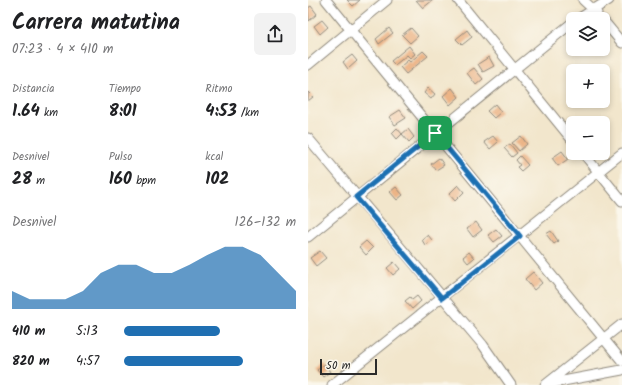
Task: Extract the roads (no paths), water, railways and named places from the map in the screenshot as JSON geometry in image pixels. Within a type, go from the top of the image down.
[{"type":"street","points":[[326,0],[622,361]]},
{"type":"street","points":[[308,65],[386,0]]},
{"type":"street","points":[[458,0],[566,132]]},
{"type":"street","points":[[583,0],[595,10]]},
{"type":"street","points":[[591,12],[609,0]]},
{"type":"street","points":[[308,237],[435,133],[516,70],[566,28]]},
{"type":"street","points":[[610,29],[622,43]]},
{"type":"street","points":[[308,138],[356,197],[483,345],[511,385]]},
{"type":"street","points":[[332,385],[622,153]]},
{"type":"street","points":[[589,160],[622,201]]},
{"type":"street","points":[[545,385],[622,324]]},
{"type":"street","points":[[545,385],[622,370]]}]
